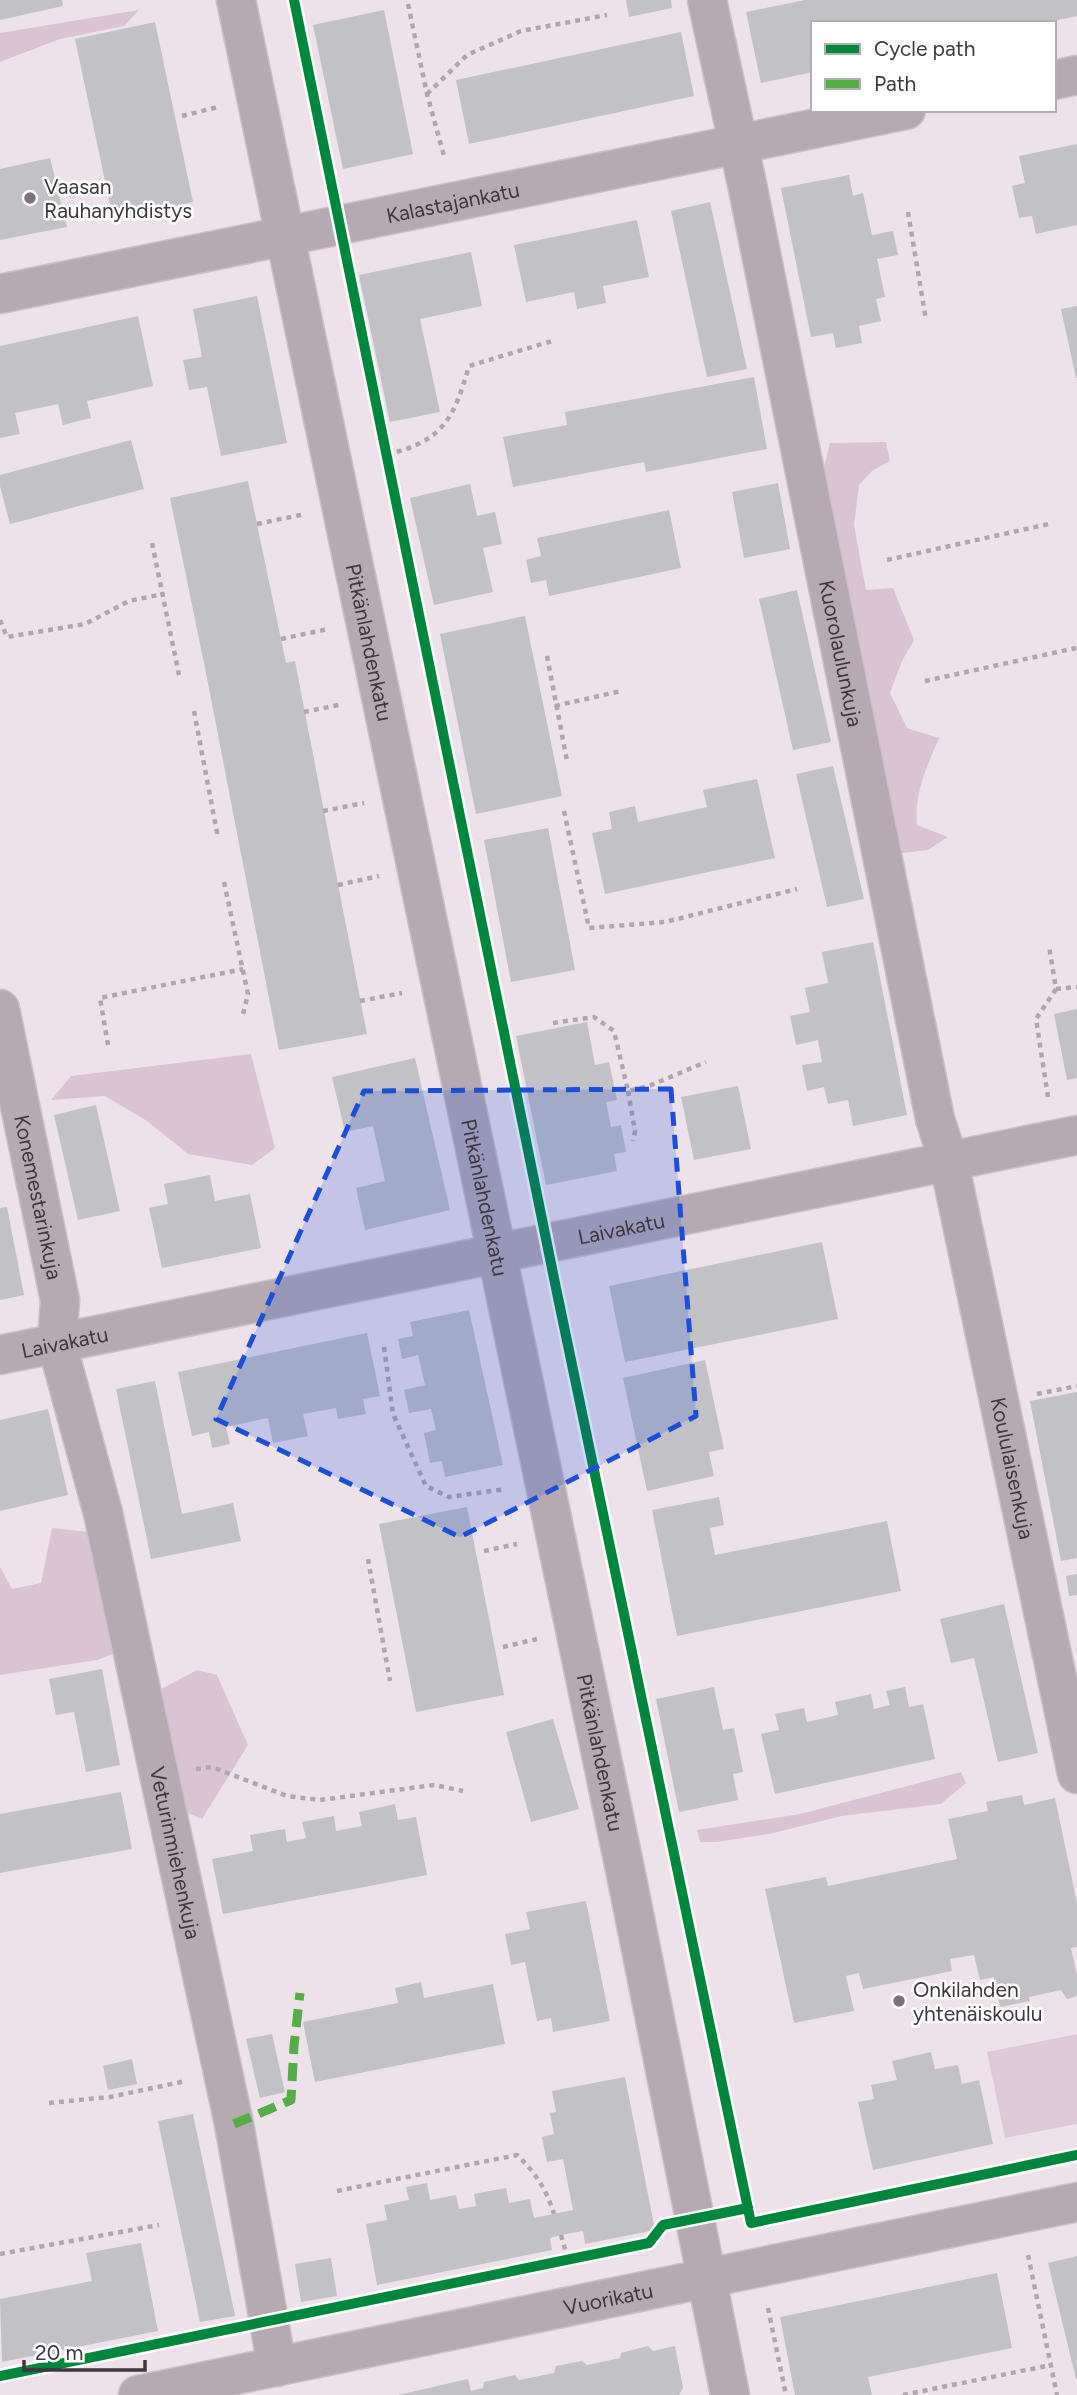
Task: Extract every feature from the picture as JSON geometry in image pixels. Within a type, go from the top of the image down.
[{"type":"street","name":"Pitkänlahdenkatu","points":[[236,0],[627,1879],[730,2395]]},
{"type":"street","name":"Kuorolaulunkuja","points":[[707,0],[739,144],[930,1092],[948,1162]]},
{"type":"street","points":[[1056,80],[1077,75]]},
{"type":"street","name":"Kalastajankatu","points":[[0,294],[896,112]]},
{"type":"street","name":"Konemestarinkuja","points":[[0,1009],[60,1300],[57,1344]]},
{"type":"street","name":"Laivakatu","points":[[0,1355],[1077,1135]]},
{"type":"street","name":"Koululaisenkuja","points":[[948,1162],[1077,1774]]},
{"type":"street","name":"Veturinmiehenkuja","points":[[57,1344],[103,1513],[223,2073],[276,2367]]},
{"type":"street","name":"Vuorikatu","points":[[138,2395],[1077,2203]]},
{"type":"path","points":[[408,4],[427,94],[444,156]]},
{"type":"path","points":[[427,94],[467,55],[510,35],[607,15]]},
{"type":"path","points":[[182,116],[226,106]]},
{"type":"path","points":[[908,212],[926,320]]},
{"type":"path","points":[[384,441],[388,459],[412,449],[439,432],[458,402],[468,366],[552,341]]},
{"type":"path","points":[[257,524],[312,512]]},
{"type":"path","points":[[887,560],[1053,523]]},
{"type":"path","points":[[152,544],[179,675]]},
{"type":"path","points":[[0,620],[7,637],[85,625],[129,601],[163,594]]},
{"type":"path","points":[[281,639],[336,627]]},
{"type":"path","points":[[925,681],[1076,648]]},
{"type":"path","points":[[547,656],[567,761]]},
{"type":"path","points":[[555,706],[621,691]]},
{"type":"path","points":[[304,712],[351,702]]},
{"type":"path","points":[[194,711],[218,838]]},
{"type":"path","points":[[323,811],[372,802]]},
{"type":"path","points":[[564,811],[589,928],[665,922],[797,889]]},
{"type":"path","points":[[338,885],[386,874]]},
{"type":"path","points":[[224,882],[248,994],[242,1018]]},
{"type":"path","points":[[1048,1097],[1036,1019],[1056,989],[1049,946]]},
{"type":"path","points":[[108,1045],[100,998],[243,969]]},
{"type":"path","points":[[1056,989],[1077,988]]},
{"type":"path","points":[[360,1001],[410,991]]},
{"type":"path","points":[[553,1023],[594,1017],[614,1031],[635,1131],[633,1141]]},
{"type":"path","points":[[628,1091],[649,1086],[706,1062]]},
{"type":"path","points":[[384,1347],[393,1414],[426,1486],[449,1497],[514,1488]]},
{"type":"path","points":[[484,1551],[525,1542]]},
{"type":"path","points":[[368,1559],[390,1681]]},
{"type":"path","points":[[503,1647],[545,1638]]},
{"type":"path","points":[[157,1774],[212,1767],[287,1796],[320,1800],[434,1785],[463,1791]]},
{"type":"path","points":[[49,2104],[110,2097],[223,2073]]},
{"type":"path","points":[[337,2191],[517,2155],[536,2173],[554,2214]]},
{"type":"path","points":[[0,2254],[159,2225]]},
{"type":"path","points":[[561,2235],[568,2260]]},
{"type":"path","points":[[1028,2255],[1057,2395]]},
{"type":"path","points":[[554,2263],[581,2258]]},
{"type":"path","points":[[768,2308],[786,2395]]},
{"type":"path","points":[[903,2395],[1051,2365]]},
{"type":"highlighted area","points":[[671,1089],[696,1416],[460,1537],[216,1419],[364,1091]]},
{"type":"shaded area","points":[[139,10],[124,26],[60,39],[0,62],[0,33]]},
{"type":"shaded area","points":[[886,442],[890,461],[872,471],[859,485],[854,525],[866,590],[893,588],[914,640],[902,661],[890,693],[907,728],[939,738],[919,791],[917,825],[948,837],[928,850],[895,854],[823,471],[830,443]]},
{"type":"shaded area","points":[[251,1054],[275,1148],[252,1165],[188,1154],[147,1121],[105,1096],[51,1100],[71,1076]]},
{"type":"shaded area","points":[[52,1528],[88,1532],[115,1653],[97,1660],[0,1675],[0,1567],[12,1589],[41,1583]]},
{"type":"shaded area","points":[[197,1670],[217,1675],[248,1745],[202,1819],[181,1810],[161,1689]]},
{"type":"shaded area","points":[[961,1772],[966,1783],[941,1804],[842,1816],[769,1834],[716,1842],[700,1842],[697,1830],[800,1814]]},
{"type":"shaded area","points":[[1077,2034],[1077,2124],[1005,2138],[987,2052]]},
{"type":"building","points":[[0,0],[62,0],[63,6],[0,20]]},
{"type":"building","points":[[626,0],[671,0],[672,8],[629,17]]},
{"type":"building","points":[[805,0],[1077,0],[1077,16],[1053,21],[811,21],[811,72],[761,83],[746,12]]},
{"type":"building","points":[[384,10],[413,154],[343,169],[313,25]]},
{"type":"building","points":[[155,22],[193,202],[113,219],[75,39]]},
{"type":"building","points":[[681,32],[694,96],[469,144],[456,80]]},
{"type":"building","points":[[1077,144],[1077,225],[1036,234],[1032,216],[1019,218],[1012,186],[1025,183],[1019,156]]},
{"type":"building","name":"Vaasan Rauhanyhdistys","points":[[50,158],[67,227],[0,240],[0,169]]},
{"type":"building","points":[[849,175],[853,196],[863,193],[872,235],[893,231],[898,255],[877,259],[885,297],[876,299],[881,321],[859,326],[862,343],[836,348],[833,333],[811,337],[781,188]]},
{"type":"building","points":[[710,202],[747,369],[707,377],[671,211]]},
{"type":"building","points":[[637,220],[649,277],[603,286],[606,303],[577,309],[574,292],[526,302],[514,245]]},
{"type":"building","points":[[471,252],[482,306],[420,319],[440,412],[390,422],[359,275]]},
{"type":"building","points":[[257,296],[287,443],[221,456],[207,387],[189,390],[183,360],[202,357],[193,309]]},
{"type":"building","points":[[1077,306],[1077,378],[1076,378],[1061,309]]},
{"type":"building","points":[[138,316],[153,386],[87,401],[91,418],[63,425],[58,404],[15,413],[20,434],[0,438],[0,346]]},
{"type":"building","points":[[754,377],[767,449],[646,472],[644,462],[513,487],[503,437],[567,425],[565,412]]},
{"type":"building","points":[[131,440],[144,489],[10,524],[0,486],[0,475]]},
{"type":"building","points":[[248,481],[286,663],[295,661],[367,1034],[279,1050],[170,498]]},
{"type":"building","points":[[778,483],[790,549],[744,558],[732,492]]},
{"type":"building","points":[[470,484],[477,516],[495,512],[502,544],[483,548],[493,592],[434,605],[410,498]]},
{"type":"building","points":[[669,510],[681,568],[549,596],[546,580],[531,583],[526,560],[541,556],[537,538]]},
{"type":"building","points":[[797,590],[831,742],[793,750],[759,599]]},
{"type":"building","points":[[525,616],[562,796],[476,814],[440,634]]},
{"type":"building","points":[[833,766],[864,899],[827,907],[796,774]]},
{"type":"building","points":[[757,779],[775,858],[605,894],[592,833],[612,829],[609,812],[635,806],[638,822],[707,807],[703,790]]},
{"type":"building","points":[[548,828],[575,970],[511,982],[484,840]]},
{"type":"building","points":[[873,942],[907,1115],[853,1126],[848,1100],[828,1104],[824,1087],[807,1091],[802,1065],[822,1062],[818,1040],[796,1045],[790,1016],[810,1012],[805,988],[828,983],[822,952]]},
{"type":"building","points":[[1077,1009],[1077,1078],[1067,1080],[1054,1014]]},
{"type":"building","points":[[587,1022],[595,1065],[609,1062],[617,1100],[606,1102],[611,1127],[621,1125],[626,1152],[614,1154],[617,1171],[546,1185],[516,1036]]},
{"type":"building","points":[[415,1058],[450,1210],[365,1230],[356,1188],[385,1181],[373,1126],[345,1132],[332,1077]]},
{"type":"building","points":[[738,1086],[751,1149],[694,1160],[681,1097]]},
{"type":"building","points":[[96,1105],[120,1211],[78,1220],[54,1115]]},
{"type":"building","points":[[210,1175],[215,1201],[250,1194],[261,1248],[162,1268],[149,1208],[168,1204],[164,1184]]},
{"type":"building","points":[[7,1207],[24,1295],[0,1300],[0,1208]]},
{"type":"building","points":[[822,1242],[838,1319],[625,1362],[609,1286]]},
{"type":"building","points":[[469,1310],[503,1465],[445,1477],[442,1461],[430,1463],[424,1433],[436,1430],[431,1409],[409,1413],[404,1390],[425,1385],[418,1355],[402,1359],[398,1339],[413,1336],[410,1322]]},
{"type":"building","points":[[367,1333],[380,1396],[363,1399],[366,1414],[338,1419],[336,1408],[303,1414],[308,1436],[273,1443],[268,1418],[226,1427],[230,1444],[212,1448],[209,1432],[192,1436],[178,1372]]},
{"type":"building","points":[[705,1360],[724,1449],[709,1452],[714,1476],[647,1491],[623,1378]]},
{"type":"building","points":[[155,1381],[182,1514],[233,1503],[241,1541],[151,1559],[116,1389]]},
{"type":"building","points":[[1077,1392],[1077,1558],[1061,1561],[1030,1401]]},
{"type":"building","points":[[48,1409],[68,1495],[0,1511],[0,1420]]},
{"type":"building","points":[[719,1497],[724,1525],[710,1528],[715,1555],[887,1521],[901,1591],[677,1636],[652,1510]]},
{"type":"building","points":[[467,1507],[504,1695],[416,1712],[379,1524]]},
{"type":"building","points":[[1077,1574],[1077,1595],[1069,1596],[1066,1576]]},
{"type":"building","points":[[1004,1604],[1038,1753],[998,1762],[974,1658],[951,1663],[940,1619]]},
{"type":"building","points":[[102,1669],[120,1765],[86,1772],[74,1712],[56,1715],[49,1679]]},
{"type":"building","points":[[714,1687],[723,1730],[734,1728],[743,1772],[733,1774],[738,1800],[679,1812],[656,1699]]},
{"type":"building","points":[[905,1687],[909,1707],[923,1704],[935,1759],[775,1794],[761,1734],[779,1730],[775,1714],[804,1708],[807,1722],[838,1715],[835,1702],[871,1694],[874,1709],[890,1705],[886,1691]]},
{"type":"building","points":[[553,1719],[579,1809],[531,1822],[506,1732]]},
{"type":"building","points":[[121,1792],[132,1849],[0,1873],[0,1814]]},
{"type":"building","points":[[1022,1795],[1024,1805],[1055,1798],[1077,1903],[1077,1947],[1071,1948],[1077,1976],[1077,1996],[1067,1999],[1061,1990],[1029,1997],[1030,2001],[1000,2007],[994,1977],[980,1980],[974,1955],[950,1959],[952,1971],[863,1989],[859,1973],[846,1976],[854,2011],[794,2023],[765,1889],[826,1877],[828,1886],[957,1859],[948,1819],[988,1811],[986,1802]]},
{"type":"building","points":[[395,1804],[398,1820],[416,1817],[427,1875],[223,1914],[212,1859],[253,1851],[250,1835],[285,1829],[287,1842],[306,1838],[302,1822],[334,1816],[336,1831],[362,1826],[359,1812]]},
{"type":"building","points":[[586,1901],[610,2021],[553,2032],[551,2018],[537,2021],[525,1962],[511,1965],[505,1934],[530,1929],[526,1912]]},
{"type":"building","points":[[421,1982],[424,1998],[493,1984],[505,2044],[315,2082],[303,2022],[398,2003],[395,1988]]},
{"type":"building","points":[[272,2034],[285,2092],[260,2098],[246,2039]]},
{"type":"building","points":[[931,2052],[935,2069],[958,2065],[962,2084],[979,2080],[993,2144],[873,2170],[858,2102],[874,2099],[871,2085],[897,2080],[892,2061]]},
{"type":"building","points":[[132,2059],[137,2084],[108,2090],[103,2066]]},
{"type":"building","points":[[625,2077],[655,2230],[585,2244],[583,2231],[561,2235],[550,2238],[552,2250],[377,2285],[366,2224],[387,2220],[384,2205],[409,2200],[406,2187],[427,2183],[430,2200],[456,2195],[459,2209],[476,2206],[474,2194],[506,2188],[509,2203],[530,2199],[534,2218],[573,2210],[563,2159],[547,2162],[542,2137],[554,2134],[550,2113],[556,2112],[552,2091]]},
{"type":"building","points":[[193,2114],[235,2316],[200,2322],[158,2121]]},
{"type":"building","points":[[141,2243],[158,2331],[2,2362],[0,2299],[92,2281],[86,2253]]},
{"type":"building","points":[[1077,2256],[1077,2379],[1076,2379],[1048,2263]]},
{"type":"building","points":[[331,2258],[337,2296],[301,2302],[295,2264]]},
{"type":"building","points":[[997,2273],[1012,2348],[868,2377],[872,2395],[795,2395],[780,2317]]},
{"type":"building","points":[[648,2346],[653,2351],[675,2346],[683,2388],[679,2395],[398,2395],[468,2379],[471,2391],[483,2388],[484,2382],[515,2375],[519,2380],[554,2373],[556,2366],[582,2361],[587,2365],[620,2358],[621,2353]]},
{"type":"marked path","points":[[234,2124],[291,2100],[300,1993]]},
{"type":"cycle path","points":[[294,0],[556,1288],[751,2223],[1077,2155]]},
{"type":"cycle path","points":[[0,2376],[649,2243],[663,2225],[748,2208]]},
{"type":"place","name":"Vaasan Rauhanyhdistys","points":[[30,198]]},
{"type":"place","name":"Onkilahden yhtenäiskoulu","points":[[899,2001]]}]
